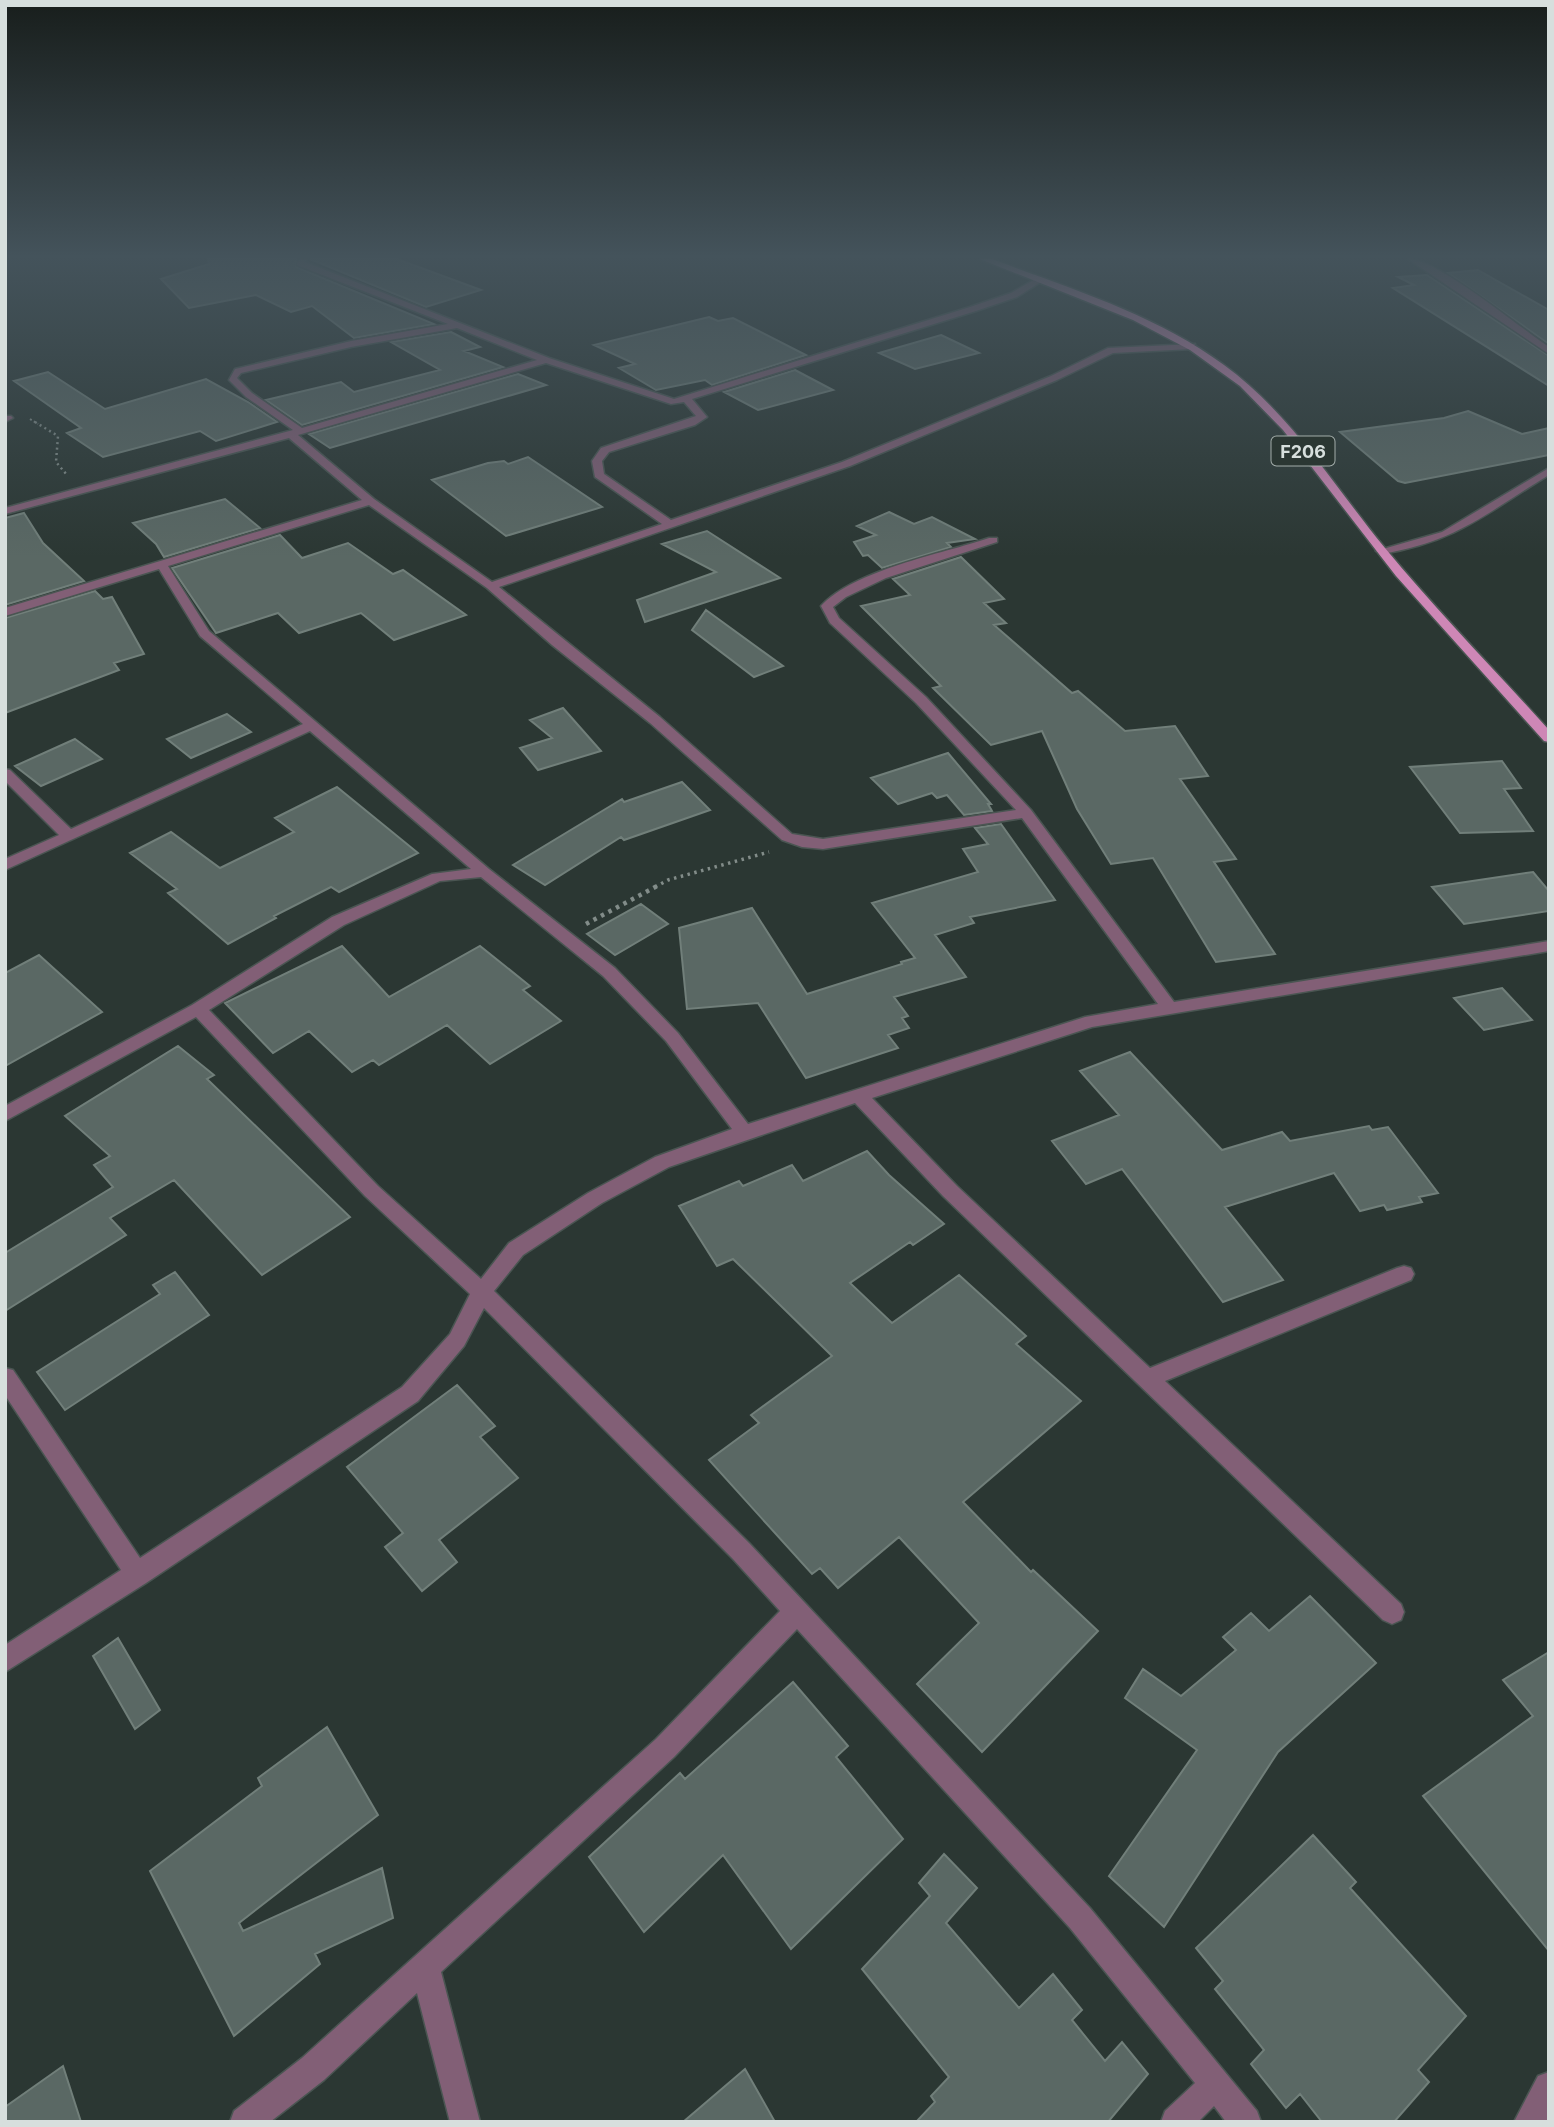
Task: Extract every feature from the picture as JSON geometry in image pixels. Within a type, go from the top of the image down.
[{"type":"main road","name":"F206","points":[[1209,358],[1282,424],[1382,551],[1549,738]]},
{"type":"street","points":[[291,358],[238,371],[232,378],[370,501],[491,586],[556,642],[655,720],[773,827],[802,842],[824,844],[1026,813]]},
{"type":"street","points":[[542,358],[674,402],[815,358]]},
{"type":"street","points":[[491,586],[883,449],[1054,378],[1092,358]]},
{"type":"street","points":[[5,511],[295,433],[546,360]]},
{"type":"street","points":[[671,525],[599,475],[597,461],[605,450],[692,423],[702,417],[686,398]]},
{"type":"street","points":[[1382,551],[1430,541],[1470,522],[1508,494],[1549,471]]},
{"type":"street","points":[[5,612],[370,501]]},
{"type":"street","points":[[993,540],[876,579],[838,595],[827,606],[834,620],[921,700],[1026,813],[1169,1007]]},
{"type":"street","points":[[162,565],[204,633],[484,872],[609,972],[672,1037],[744,1132]]},
{"type":"street","points":[[5,865],[310,726]]},
{"type":"street","points":[[5,774],[69,836]]},
{"type":"street","points":[[5,1114],[198,1009],[338,920],[437,877],[484,872]]},
{"type":"street","points":[[5,1660],[410,1394],[457,1340],[482,1292],[516,1249],[595,1198],[662,1162],[744,1132],[1091,1021],[1549,946]]},
{"type":"street","points":[[198,1009],[384,1202],[447,1264],[482,1292],[741,1551],[1080,1918],[1246,2122]]},
{"type":"street","points":[[859,1096],[950,1191],[1392,1612]]},
{"type":"street","points":[[1149,1378],[1405,1274]]},
{"type":"street","points":[[5,1377],[138,1575]]},
{"type":"street","points":[[245,2122],[313,2069],[665,1748],[797,1611]]},
{"type":"street","points":[[425,1967],[465,2122]]},
{"type":"street","points":[[1176,2122],[1215,2084]]},
{"type":"street","points":[[1529,2122],[1549,2087]]},
{"type":"path","points":[[7,419],[30,419],[58,436],[56,462],[85,490]]},
{"type":"path","points":[[564,936],[668,880],[802,842]]},
{"type":"building","points":[[419,358],[482,358],[503,367],[302,425],[266,400],[341,382],[354,392],[440,370]]},
{"type":"building","points":[[623,358],[796,358],[712,385],[705,380],[656,390],[619,368],[635,364]]},
{"type":"building","points":[[891,358],[958,358],[915,369]]},
{"type":"building","points":[[1505,358],[1549,358],[1549,386]]},
{"type":"building","points":[[795,370],[833,390],[758,410],[724,392]]},
{"type":"building","points":[[48,372],[105,409],[206,379],[277,422],[216,441],[200,431],[103,457],[67,433],[81,428],[14,381]]},
{"type":"building","points":[[518,374],[546,385],[330,448],[309,434]]},
{"type":"building","points":[[1468,411],[1522,434],[1549,428],[1549,455],[1405,483],[1398,481],[1340,432],[1444,418]]},
{"type":"building","points":[[528,457],[602,507],[506,536],[432,480],[488,463],[504,461],[508,464]]},
{"type":"building","points":[[225,499],[260,528],[164,557],[156,544],[133,523]]},
{"type":"building","points":[[889,512],[914,524],[932,517],[975,539],[947,543],[951,547],[882,568],[868,555],[863,556],[854,542],[876,535],[857,526]]},
{"type":"building","points":[[24,513],[43,543],[84,581],[5,605],[5,518]]},
{"type":"building","points":[[707,531],[780,578],[645,622],[637,600],[716,572],[662,544]]},
{"type":"building","points":[[280,535],[302,558],[348,543],[393,574],[403,570],[466,615],[394,640],[361,613],[299,633],[278,613],[216,633],[172,568]]},
{"type":"building","points":[[961,557],[1004,599],[984,603],[1006,623],[994,625],[1072,693],[1078,691],[1125,731],[1175,726],[1208,776],[1180,779],[1236,859],[1214,862],[1275,954],[1216,962],[1153,858],[1111,864],[1077,809],[1042,731],[991,745],[933,688],[941,686],[861,606],[910,595],[893,579]]},
{"type":"building","points":[[95,591],[103,599],[112,597],[144,654],[114,663],[119,670],[5,713],[5,618]]},
{"type":"building","points":[[706,610],[783,666],[754,677],[692,630]]},
{"type":"building","points":[[563,708],[601,751],[538,770],[520,748],[552,738],[530,720]]},
{"type":"building","points":[[227,714],[251,732],[191,758],[167,739]]},
{"type":"building","points":[[75,739],[102,759],[41,786],[15,766]]},
{"type":"building","points":[[948,753],[991,804],[988,804],[992,811],[964,815],[947,795],[937,798],[932,793],[898,804],[871,778]]},
{"type":"building","points":[[1502,761],[1521,788],[1504,789],[1533,831],[1460,833],[1410,767]]},
{"type":"building","points":[[682,782],[710,810],[624,840],[621,837],[545,885],[513,865],[622,799],[624,802]]},
{"type":"building","points":[[337,787],[418,853],[339,892],[331,887],[274,916],[276,918],[228,944],[168,893],[177,889],[130,853],[171,832],[220,868],[294,832],[275,818]]},
{"type":"building","points":[[1001,824],[1055,900],[970,917],[974,923],[935,935],[966,977],[894,997],[908,1016],[902,1018],[909,1028],[888,1035],[898,1048],[806,1078],[758,1003],[687,1009],[679,928],[752,908],[807,994],[902,964],[901,962],[915,958],[872,903],[978,872],[963,849],[988,844],[975,828]]},
{"type":"building","points":[[1533,872],[1549,891],[1549,911],[1464,924],[1432,887]]},
{"type":"building","points":[[641,904],[668,924],[615,955],[587,934]]},
{"type":"building","points":[[342,946],[389,997],[480,946],[530,986],[523,990],[561,1021],[490,1064],[447,1025],[379,1065],[373,1060],[352,1072],[309,1031],[273,1053],[225,1003]]},
{"type":"building","points":[[39,955],[102,1012],[5,1066],[5,973]]},
{"type":"building","points":[[1502,988],[1532,1020],[1484,1030],[1454,998]]},
{"type":"building","points":[[178,1046],[214,1075],[207,1079],[350,1217],[262,1275],[174,1180],[110,1218],[126,1235],[5,1311],[5,1253],[113,1187],[94,1165],[110,1156],[65,1116]]},
{"type":"building","points":[[1130,1052],[1222,1150],[1282,1132],[1290,1141],[1369,1126],[1372,1130],[1388,1127],[1438,1193],[1419,1197],[1422,1202],[1387,1210],[1384,1205],[1360,1211],[1334,1173],[1225,1207],[1283,1280],[1223,1302],[1122,1169],[1086,1184],[1052,1141],[1119,1115],[1080,1071]]},
{"type":"building","points":[[867,1151],[889,1175],[944,1224],[913,1245],[910,1242],[850,1283],[892,1323],[959,1275],[1026,1336],[1016,1344],[1081,1401],[963,1502],[1031,1572],[1033,1570],[1098,1631],[982,1752],[917,1684],[979,1623],[899,1537],[838,1588],[820,1568],[812,1574],[709,1460],[759,1423],[751,1415],[832,1356],[733,1259],[717,1266],[679,1206],[739,1181],[743,1186],[792,1165],[803,1181]]},
{"type":"building","points":[[175,1272],[209,1315],[65,1410],[37,1372],[160,1294],[153,1285]]},
{"type":"building","points":[[457,1385],[495,1426],[480,1437],[518,1478],[439,1540],[457,1562],[422,1591],[385,1547],[403,1533],[347,1467]]},
{"type":"building","points":[[1310,1596],[1376,1663],[1278,1752],[1164,1927],[1109,1876],[1197,1750],[1125,1698],[1143,1669],[1181,1696],[1236,1650],[1223,1637],[1251,1613],[1269,1631]]},
{"type":"building","points":[[118,1638],[160,1710],[135,1729],[93,1656]]},
{"type":"building","points":[[1549,1652],[1549,1951],[1423,1796],[1533,1716],[1503,1680]]},
{"type":"building","points":[[793,1682],[848,1746],[836,1757],[903,1839],[791,1949],[723,1855],[644,1932],[589,1857],[680,1773],[685,1779]]},
{"type":"building","points":[[327,1727],[378,1815],[239,1923],[243,1931],[382,1868],[393,1918],[315,1954],[320,1964],[234,2036],[150,1871],[262,1786],[258,1778]]},
{"type":"building","points":[[1313,1835],[1356,1882],[1350,1888],[1466,2016],[1418,2070],[1429,2082],[1394,2122],[1322,2122],[1300,2094],[1286,2108],[1251,2064],[1264,2050],[1215,1989],[1223,1981],[1196,1948]]},
{"type":"building","points":[[944,1854],[977,1888],[946,1923],[1019,2008],[1053,1974],[1082,2010],[1072,2020],[1105,2061],[1122,2042],[1148,2074],[1108,2122],[916,2122],[935,2102],[931,2096],[949,2077],[862,1969],[930,1896],[919,1883]]},
{"type":"building","points":[[63,2066],[81,2122],[5,2122],[5,2107]]},
{"type":"building","points":[[745,2069],[775,2122],[683,2122]]}]
